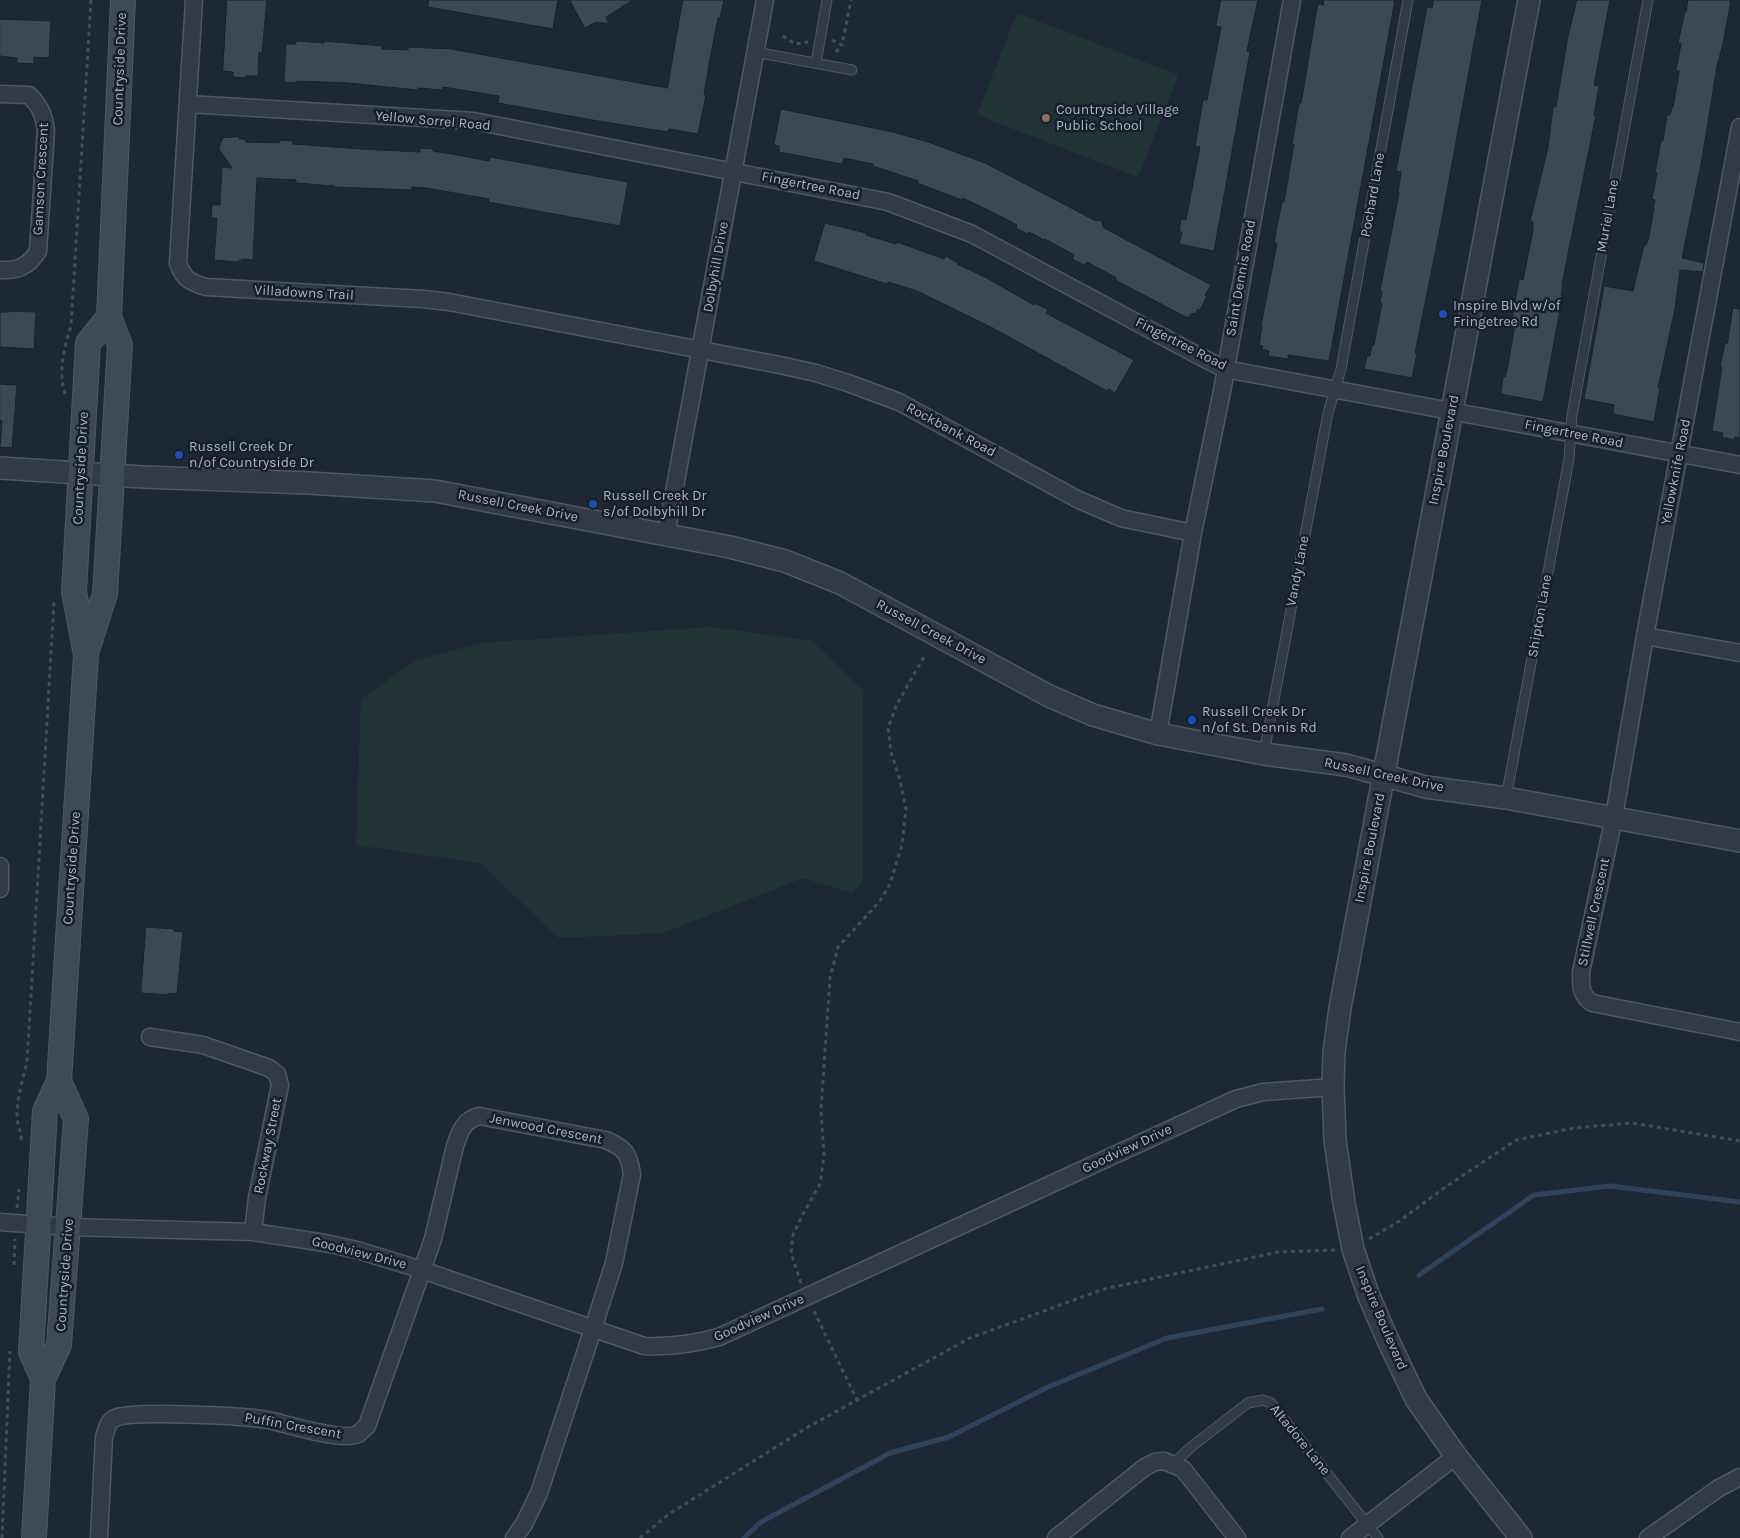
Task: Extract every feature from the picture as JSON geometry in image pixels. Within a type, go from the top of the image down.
[{"type":"main road","name":"Countryside Drive","points":[[43,1379],[31,1352],[18,1223],[45,1111],[59,1081],[86,655],[105,594],[120,345],[109,317],[122,0]]},
{"type":"main road","name":"Countryside Drive","points":[[86,655],[74,592],[88,343],[109,317]]},
{"type":"main road","name":"Countryside Drive","points":[[34,1538],[43,1379],[59,1345],[76,1119],[59,1081]]},
{"type":"street","name":"Villadowns Trail","points":[[194,0],[178,263],[182,273],[190,282],[206,287],[424,299],[700,349]]},
{"type":"street","name":"Dolbyhill Drive","points":[[666,535],[765,0]]},
{"type":"street","name":"Saint Dennis Road","points":[[1158,734],[1193,532],[1225,369],[1292,0]]},
{"type":"street","name":"Inspire Boulevard","points":[[1521,1538],[1456,1456],[1416,1399],[1368,1294],[1353,1249],[1344,1203],[1336,1140],[1333,1087],[1334,1052],[1340,1008],[1529,0]]},
{"type":"street","name":"Gamson Crescent","points":[[0,94],[29,95],[39,105],[44,117],[46,130],[38,251],[32,261],[21,267],[11,270],[0,270]]},
{"type":"street","name":"Yellow Sorrel Road","points":[[188,104],[474,122],[733,172]]},
{"type":"street","name":"Yellowknife Road","points":[[1614,817],[1645,636],[1740,127]]},
{"type":"street","name":"Fingertree Road","points":[[733,172],[888,202],[972,234],[1225,369],[1740,465]]},
{"type":"street","name":"Rockbank Road","points":[[700,349],[816,373],[874,392],[927,416],[1077,499],[1101,510],[1121,518],[1193,532]]},
{"type":"street","name":"Russell Creek Drive","points":[[0,468],[180,479],[308,483],[435,490],[730,547],[785,561],[840,583],[1049,696],[1093,715],[1158,734],[1264,754],[1346,765],[1426,786],[1506,798],[1740,841]]},
{"type":"street","points":[[1645,636],[1740,652]]},
{"type":"street","name":"Stillwell Crescent","points":[[1614,817],[1581,972],[1585,998],[1592,1003],[1740,1032]]},
{"type":"street","points":[[0,866],[0,889]]},
{"type":"street","name":"Rockway Street","points":[[150,1037],[203,1045],[269,1068],[277,1074],[280,1085],[258,1198],[254,1232]]},
{"type":"street","name":"Goodview Drive","points":[[18,1223],[69,1227],[254,1232],[349,1248],[422,1270],[644,1346],[663,1347],[702,1342],[719,1337],[1236,1099],[1262,1092],[1333,1087]]},
{"type":"street","name":"Jenwood Crescent","points":[[422,1270],[432,1239],[455,1146],[464,1124],[470,1118],[479,1116],[497,1118],[606,1140],[626,1151],[632,1174],[614,1263],[594,1329]]},
{"type":"street","name":"Puffin Crescent","points":[[99,1538],[104,1437],[108,1423],[115,1418],[138,1414],[248,1417],[332,1435],[346,1436],[358,1434],[366,1426],[370,1417],[422,1270]]},
{"type":"street","points":[[514,1538],[524,1524],[539,1493],[594,1329]]},
{"type":"street","points":[[1350,1538],[1456,1456]]},
{"type":"street","points":[[1056,1538],[1145,1467],[1155,1462],[1164,1461],[1183,1469],[1237,1538]]},
{"type":"street","points":[[1648,1538],[1719,1488],[1740,1476]]},
{"type":"lane","points":[[816,63],[827,0]]},
{"type":"lane","name":"Pochard Lane","points":[[1335,390],[1341,369],[1408,0]]},
{"type":"lane","name":"Muriel Lane","points":[[1570,433],[1648,0]]},
{"type":"lane","points":[[755,52],[852,70]]},
{"type":"lane","name":"Vandy Lane","points":[[1264,754],[1328,413],[1335,390]]},
{"type":"lane","name":"Shipton Lane","points":[[1506,798],[1569,459],[1570,433]]},
{"type":"lane","name":"Altadore Lane","points":[[1173,1464],[1191,1447],[1248,1403],[1263,1400],[1271,1403],[1378,1538]]},
{"type":"path","points":[[66,399],[61,381],[64,350],[71,326],[91,0]]},
{"type":"path","points":[[836,52],[842,45],[851,0]]},
{"type":"path","points":[[782,36],[795,44],[805,44],[810,41]]},
{"type":"path","points":[[831,39],[842,45]]},
{"type":"path","points":[[21,1142],[22,1133],[16,1120],[18,1094],[27,1063],[54,597]]},
{"type":"path","points":[[857,1400],[807,1296],[791,1253],[793,1235],[820,1184],[824,1156],[821,1109],[830,978],[838,947],[880,900],[890,884],[902,845],[906,809],[900,780],[891,752],[888,728],[896,706],[925,655]]},
{"type":"path","points":[[640,1538],[669,1514],[808,1427],[970,1338],[1104,1289],[1278,1252],[1353,1249],[1398,1222],[1444,1188],[1516,1140],[1574,1128],[1632,1123],[1740,1141]]},
{"type":"path","points":[[14,1272],[19,1187]]},
{"type":"path","points":[[2,1538],[10,1341]]},
{"type":"green space","points":[[1017,13],[1178,75],[1138,177],[977,115]]},
{"type":"green space","points":[[711,627],[812,641],[863,690],[863,881],[852,893],[803,878],[663,933],[559,938],[480,863],[356,845],[361,700],[414,661],[481,643]]},
{"type":"building","points":[[227,0],[267,0],[262,53],[259,52],[258,76],[246,76],[246,78],[233,77],[233,72],[223,71]]},
{"type":"building","points":[[429,0],[558,0],[553,29],[428,7]]},
{"type":"building","points":[[570,0],[633,0],[606,17],[609,24],[596,22],[585,28]]},
{"type":"building","points":[[683,0],[724,0],[720,18],[718,18],[710,59],[704,95],[706,95],[698,134],[669,129],[668,132],[498,103],[499,96],[443,87],[443,90],[418,88],[418,90],[348,83],[284,82],[286,44],[296,44],[296,41],[324,43],[324,41],[382,46],[382,49],[408,50],[408,47],[451,49],[667,88]]},
{"type":"building","points":[[1221,0],[1258,0],[1247,51],[1250,52],[1214,251],[1179,244],[1182,232],[1179,232],[1181,219],[1186,220],[1200,147],[1195,146],[1203,100],[1207,100],[1221,27],[1216,26]]},
{"type":"building","points":[[1324,0],[1395,0],[1329,361],[1288,355],[1288,359],[1268,356],[1269,351],[1262,349],[1263,346],[1259,345],[1277,243],[1274,243],[1282,202],[1284,202],[1299,103],[1301,103],[1318,4],[1323,5]]},
{"type":"building","points":[[1434,0],[1482,0],[1415,353],[1417,353],[1412,378],[1364,369],[1367,356],[1370,356],[1372,345],[1374,345],[1382,303],[1380,303],[1382,291],[1380,291],[1399,193],[1401,172],[1396,171],[1427,7],[1432,8]]},
{"type":"building","points":[[1577,0],[1610,0],[1594,85],[1599,86],[1594,115],[1596,115],[1563,279],[1560,310],[1543,402],[1501,394],[1516,319],[1512,319],[1519,279],[1523,280],[1533,230],[1533,222],[1530,221],[1548,147],[1553,107],[1556,107],[1568,36]]},
{"type":"building","points":[[1688,0],[1731,0],[1682,258],[1704,263],[1703,272],[1680,270],[1675,309],[1658,388],[1660,388],[1654,422],[1613,414],[1614,405],[1584,399],[1604,286],[1633,291],[1644,245],[1646,245],[1649,237],[1655,200],[1652,199],[1657,173],[1655,173],[1667,115],[1670,115],[1673,107],[1679,71],[1676,70],[1681,44],[1678,43]]},
{"type":"building","points":[[0,19],[51,21],[49,58],[34,57],[34,64],[17,63],[17,58],[0,56]]},
{"type":"building","points":[[781,109],[893,132],[931,143],[985,163],[1096,221],[1101,220],[1104,228],[1211,285],[1205,295],[1207,296],[1200,310],[1198,309],[1195,314],[1192,313],[1188,318],[1117,281],[1115,277],[1087,262],[1084,265],[1072,259],[1074,255],[1045,239],[1016,228],[1017,225],[963,198],[962,200],[917,183],[918,181],[873,166],[873,164],[844,158],[842,164],[779,152],[779,146],[774,145]]},
{"type":"building","points":[[239,137],[239,139],[245,139],[246,142],[279,143],[280,140],[293,141],[293,144],[420,152],[420,148],[433,149],[433,151],[489,161],[490,157],[628,182],[620,226],[488,202],[489,199],[426,188],[412,187],[412,190],[334,187],[296,183],[296,180],[257,178],[253,260],[243,259],[237,262],[214,260],[217,218],[211,218],[212,205],[220,205],[222,167],[232,168],[219,149],[220,144],[223,138]]},
{"type":"building","points":[[825,223],[866,233],[866,235],[896,244],[897,242],[944,259],[946,256],[957,264],[985,277],[1034,305],[1035,303],[1048,310],[1046,313],[1134,360],[1115,393],[1108,389],[1107,391],[991,327],[917,291],[888,282],[887,284],[814,261]]},
{"type":"building","points":[[1733,308],[1740,309],[1740,438],[1735,437],[1734,440],[1722,437],[1723,433],[1712,431],[1722,367],[1720,366],[1725,343],[1727,343]]},
{"type":"building","points":[[0,312],[36,312],[34,349],[0,347]]},
{"type":"building","points":[[0,384],[17,385],[12,448],[0,447],[2,421],[0,421]]},
{"type":"building","points":[[146,927],[174,929],[174,931],[183,932],[177,994],[141,993]]},
{"type":"waterway","points":[[1419,1275],[1534,1195],[1610,1186],[1740,1202]]},
{"type":"waterway","points":[[744,1538],[761,1522],[890,1453],[949,1437],[1048,1387],[1167,1338],[1322,1309]]},
{"type":"place","name":"Countryside Village Public School","points":[[1046,118]]},
{"type":"place","name":"Inspire Blvd w/of Fringetree Rd","points":[[1443,314]]},
{"type":"place","name":"Russell Creek Dr n/of Countryside Dr","points":[[179,455]]},
{"type":"place","name":"Russell Creek Dr s/of Dolbyhill Dr","points":[[593,504]]},
{"type":"place","name":"Russell Creek Dr n/of St. Dennis Rd","points":[[1192,720]]}]
